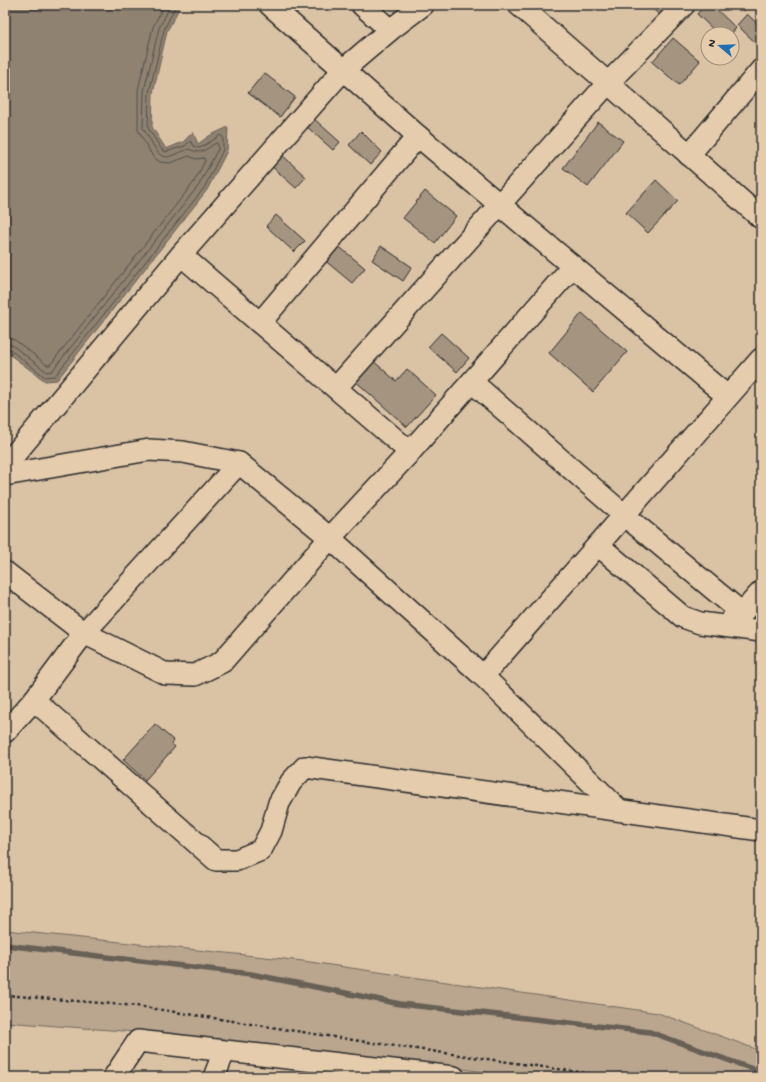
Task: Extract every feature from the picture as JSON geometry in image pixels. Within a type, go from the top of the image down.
[{"type":"street","points":[[270,5],[418,136],[728,396]]},
{"type":"street","points":[[362,5],[390,30]]},
{"type":"street","points":[[5,466],[182,256],[343,70],[390,30],[423,5]]},
{"type":"street","points":[[336,388],[608,83],[684,5]]},
{"type":"street","points":[[530,9],[608,83],[761,218]]},
{"type":"street","points":[[690,155],[761,70]]},
{"type":"street","points":[[260,323],[418,136]]},
{"type":"street","points":[[182,256],[410,452]]},
{"type":"street","points":[[5,572],[84,633],[166,674],[195,676],[222,662],[330,538],[410,452],[573,266]]},
{"type":"street","points":[[483,676],[761,359]]},
{"type":"street","points":[[472,382],[624,515],[742,613]]},
{"type":"street","points":[[5,475],[149,450],[183,452],[239,463],[330,538],[483,676],[618,809]]},
{"type":"street","points":[[5,732],[34,700],[84,633],[239,463]]},
{"type":"street","points":[[598,545],[683,617],[700,622],[761,631]]},
{"type":"street","points":[[724,625],[742,613],[761,592]]},
{"type":"street","points":[[34,700],[216,860],[237,860],[261,850],[271,831],[279,803],[291,782],[305,767],[618,809],[761,830]]},
{"type":"street","points":[[114,1077],[138,1041],[454,1077]]},
{"type":"street","points":[[214,1077],[224,1052]]},
{"type":"path","points":[[5,995],[137,1006],[353,1040],[614,1077]]},
{"type":"path","points":[[566,1070],[566,1077]]},
{"type":"shaded area","points":[[5,930],[303,961],[658,1013],[761,1051],[761,1077],[521,1077],[434,1065],[163,1034],[5,1022]]},
{"type":"water","points":[[5,5],[181,5],[167,31],[153,93],[152,127],[166,149],[183,142],[193,132],[198,144],[209,136],[228,127],[227,151],[207,190],[57,380],[45,381],[5,351]]},
{"type":"building","points":[[648,5],[664,5],[670,10],[663,18]]},
{"type":"building","points":[[705,5],[712,5],[734,26],[710,26],[697,14]]},
{"type":"building","points":[[737,5],[749,5],[744,11]]},
{"type":"building","points":[[747,14],[761,27],[761,45],[759,46],[740,28],[740,26],[737,25]]},
{"type":"building","points":[[673,38],[700,61],[679,85],[652,62]]},
{"type":"building","points":[[264,73],[295,97],[280,117],[248,93]]},
{"type":"building","points":[[313,118],[340,142],[333,150],[306,126]]},
{"type":"building","points":[[598,122],[623,141],[588,187],[563,168]]},
{"type":"building","points":[[361,131],[382,152],[370,165],[349,145]]},
{"type":"building","points":[[281,154],[306,177],[296,188],[270,165]]},
{"type":"building","points":[[656,180],[678,201],[648,233],[626,213]]},
{"type":"building","points":[[425,191],[456,216],[435,243],[403,218]]},
{"type":"building","points":[[276,215],[305,241],[294,252],[266,226]]},
{"type":"building","points":[[336,244],[365,268],[352,283],[323,259]]},
{"type":"building","points":[[381,246],[412,267],[403,281],[372,260]]},
{"type":"building","points":[[582,313],[627,352],[593,392],[549,353]]},
{"type":"building","points":[[441,333],[469,358],[457,372],[428,347]]},
{"type":"building","points":[[371,359],[396,381],[407,369],[436,395],[407,427],[353,379]]},
{"type":"building","points":[[155,724],[174,741],[172,744],[175,747],[145,780],[123,760]]},
{"type":"waterway","points":[[5,945],[251,974],[400,1004],[650,1032],[761,1072]]}]
